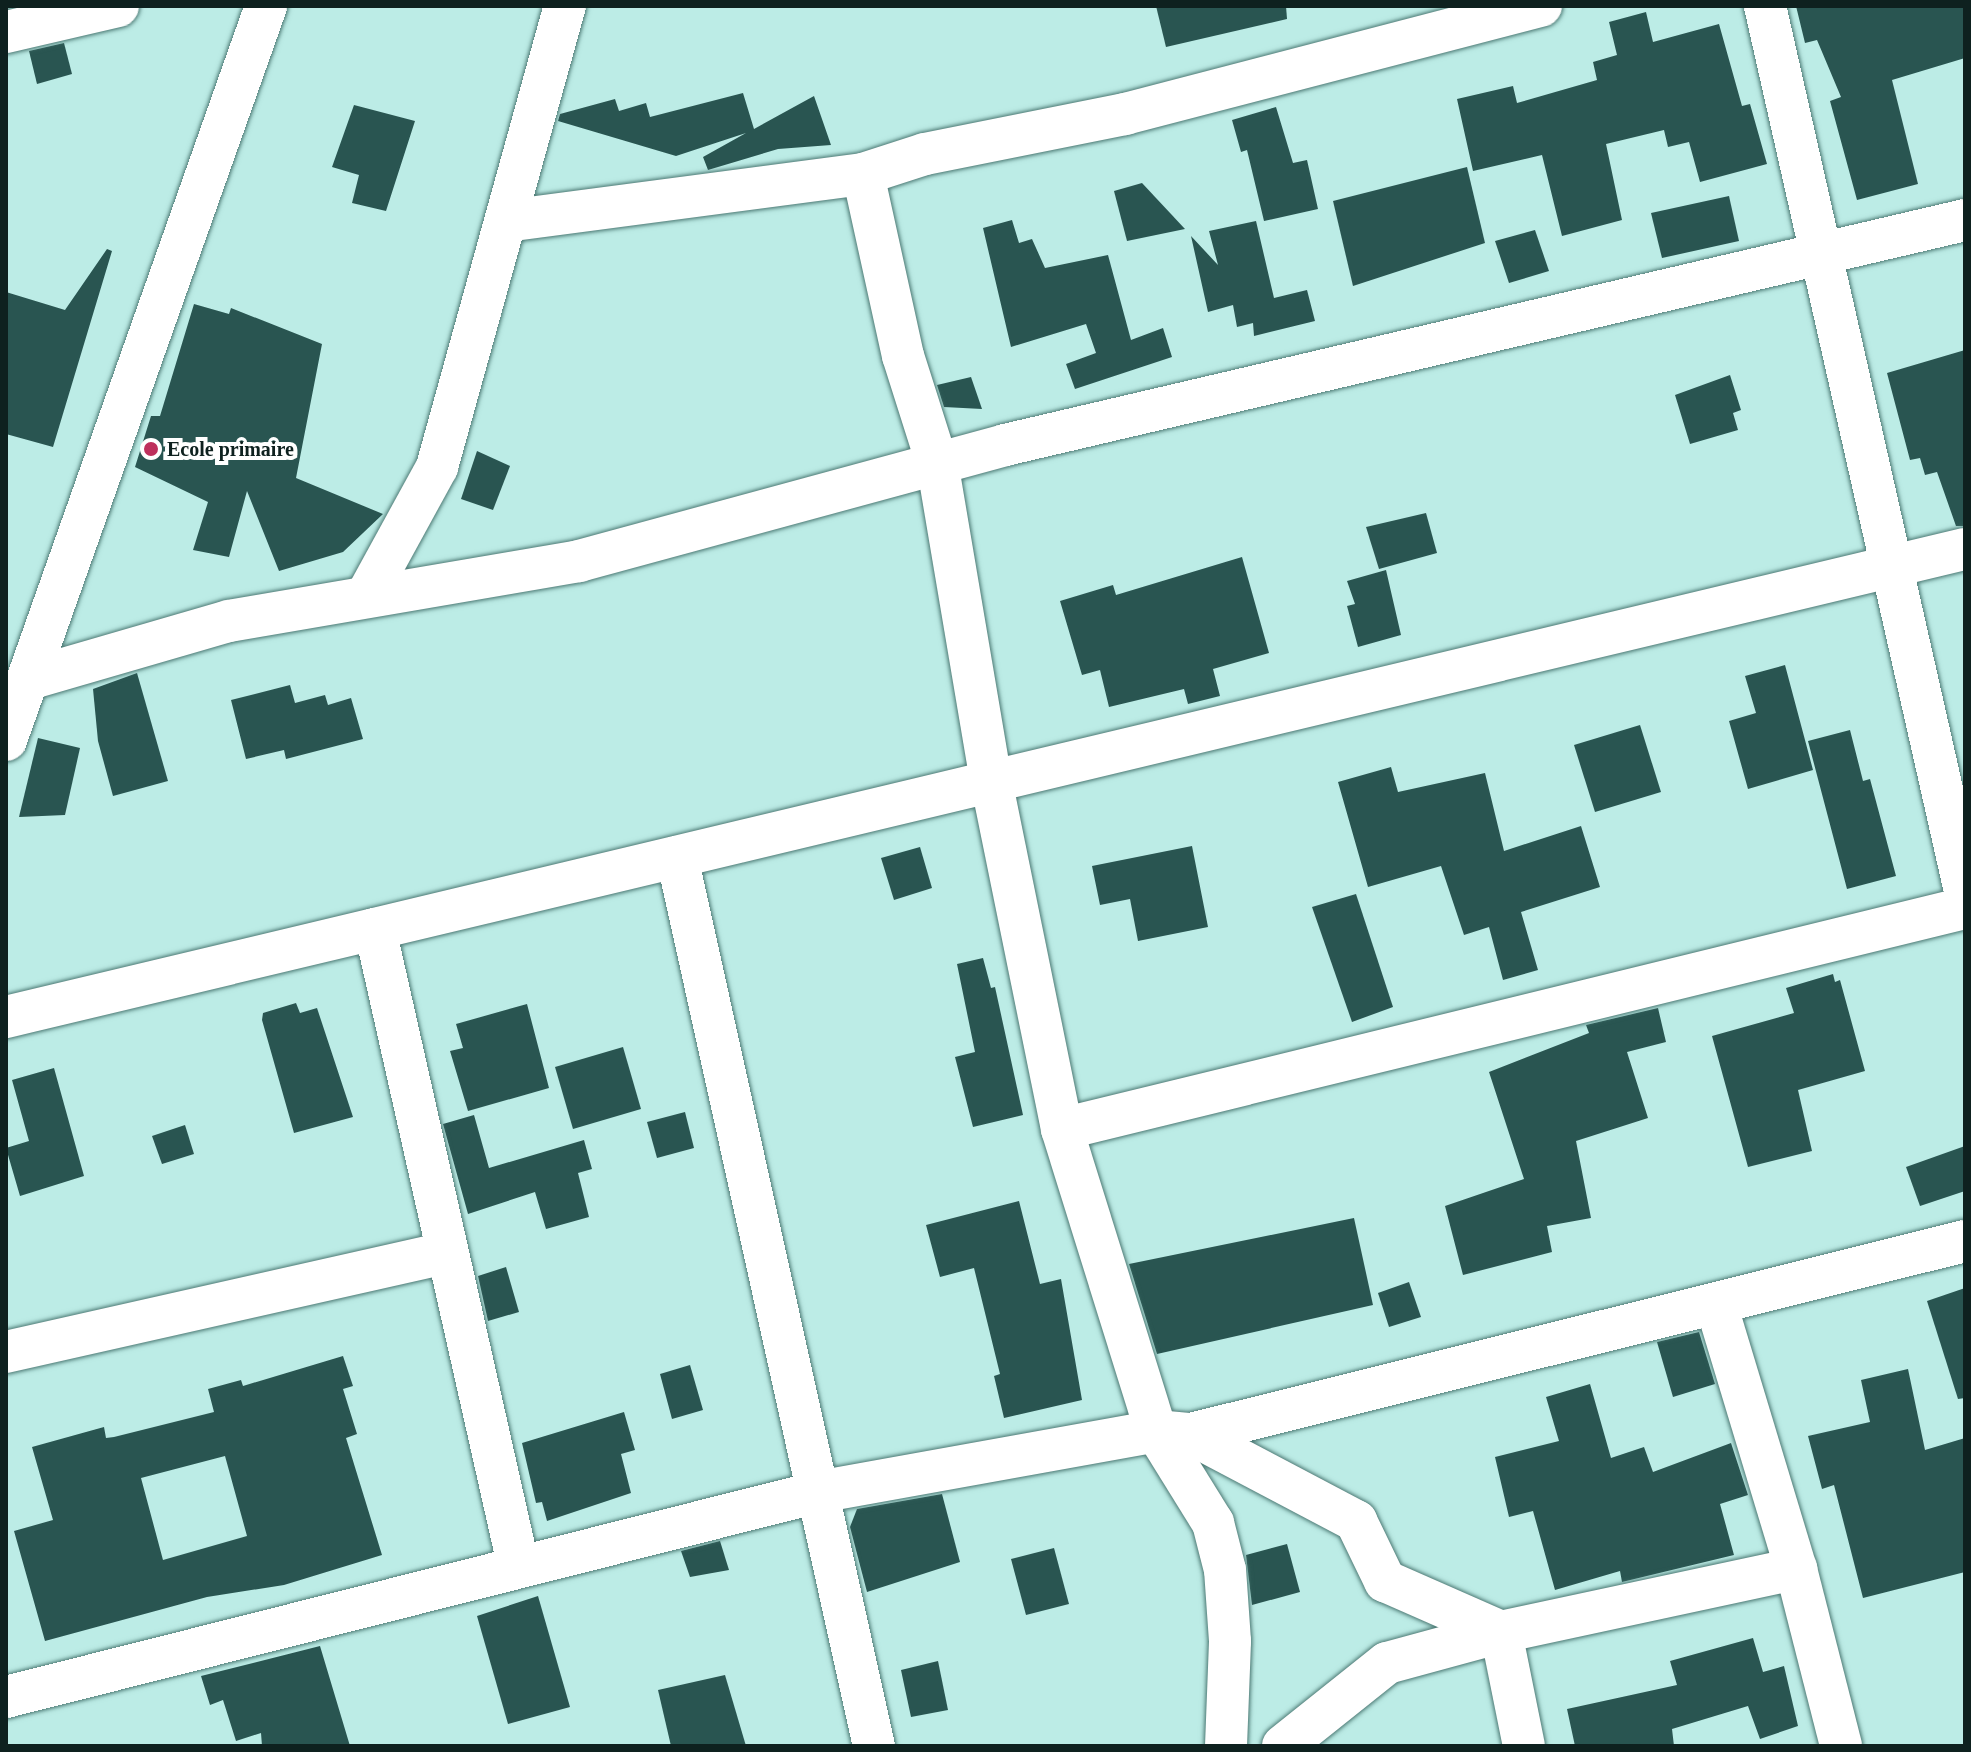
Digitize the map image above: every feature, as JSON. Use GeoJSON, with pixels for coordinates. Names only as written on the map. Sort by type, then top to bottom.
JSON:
{"type":"FeatureCollection","features":[{"type":"Feature","properties":{"kind":"street"},"geometry":{"type":"LineString","coordinates":[[6,32],[118,6]]}},
{"type":"Feature","properties":{"kind":"street"},"geometry":{"type":"LineString","coordinates":[[6,740],[266,6]]}},
{"type":"Feature","properties":{"kind":"street"},"geometry":{"type":"LineString","coordinates":[[367,595],[437,467],[565,6]]}},
{"type":"Feature","properties":{"kind":"street"},"geometry":{"type":"LineString","coordinates":[[506,221],[863,174],[925,154],[1125,114],[1541,6]]}},
{"type":"Feature","properties":{"kind":"street"},"geometry":{"type":"LineString","coordinates":[[1765,6],[1965,891]]}},
{"type":"Feature","properties":{"kind":"street"},"geometry":{"type":"LineString","coordinates":[[863,174],[903,356],[937,463],[991,781],[1062,1129],[1173,1433],[1213,1523],[1225,1570],[1230,1641],[1226,1746]]}},
{"type":"Feature","properties":{"kind":"street"},"geometry":{"type":"LineString","coordinates":[[29,679],[229,621],[579,561],[937,463],[1965,220]]}},
{"type":"Feature","properties":{"kind":"street"},"geometry":{"type":"LineString","coordinates":[[6,1017],[1891,564],[1965,549]]}},
{"type":"Feature","properties":{"kind":"street"},"geometry":{"type":"LineString","coordinates":[[677,857],[874,1746]]}},
{"type":"Feature","properties":{"kind":"street"},"geometry":{"type":"LineString","coordinates":[[1062,1129],[1965,908]]}},
{"type":"Feature","properties":{"kind":"street"},"geometry":{"type":"LineString","coordinates":[[375,929],[518,1564]]}},
{"type":"Feature","properties":{"kind":"street"},"geometry":{"type":"LineString","coordinates":[[6,1697],[518,1564],[818,1492],[1173,1433],[1716,1304],[1965,1241]]}},
{"type":"Feature","properties":{"kind":"street"},"geometry":{"type":"LineString","coordinates":[[6,1352],[447,1253]]}},
{"type":"Feature","properties":{"kind":"street"},"geometry":{"type":"LineString","coordinates":[[1716,1304],[1796,1569],[1841,1746]]}},
{"type":"Feature","properties":{"kind":"street"},"geometry":{"type":"LineString","coordinates":[[1173,1433],[1356,1521],[1385,1581],[1501,1632]]}},
{"type":"Feature","properties":{"kind":"street"},"geometry":{"type":"LineString","coordinates":[[1283,1746],[1387,1663],[1501,1632],[1796,1569]]}},
{"type":"Feature","properties":{"kind":"street"},"geometry":{"type":"LineString","coordinates":[[1501,1632],[1524,1746]]}},
{"type":"Feature","properties":{"kind":"building"},"geometry":{"type":"Polygon","coordinates":[[[1156,6],[1286,6],[1287,19],[1166,47],[1156,6]]]}},
{"type":"Feature","properties":{"kind":"building"},"geometry":{"type":"Polygon","coordinates":[[[1796,6],[1965,6],[1965,58],[1892,80],[1918,184],[1857,200],[1830,101],[1841,97],[1817,40],[1805,43],[1796,6]]]}},
{"type":"Feature","properties":{"kind":"building"},"geometry":{"type":"Polygon","coordinates":[[[1646,12],[1653,42],[1719,24],[1742,106],[1750,104],[1767,164],[1700,182],[1689,142],[1668,147],[1664,130],[1606,144],[1622,220],[1562,236],[1542,155],[1473,171],[1457,99],[1513,86],[1517,103],[1597,80],[1593,62],[1617,55],[1609,22],[1646,12]]]}},
{"type":"Feature","properties":{"kind":"building"},"geometry":{"type":"Polygon","coordinates":[[[64,43],[72,74],[37,84],[29,51],[64,43]]]}},
{"type":"Feature","properties":{"kind":"building"},"geometry":{"type":"Polygon","coordinates":[[[743,93],[754,129],[814,96],[831,145],[778,149],[708,170],[703,157],[746,133],[676,156],[558,121],[560,114],[615,99],[619,111],[646,103],[650,117],[743,93]]]}},
{"type":"Feature","properties":{"kind":"building"},"geometry":{"type":"Polygon","coordinates":[[[354,105],[415,121],[386,211],[352,203],[359,175],[332,167],[354,105]]]}},
{"type":"Feature","properties":{"kind":"building"},"geometry":{"type":"Polygon","coordinates":[[[1276,107],[1293,163],[1307,160],[1318,209],[1264,221],[1247,150],[1241,152],[1232,120],[1276,107]]]}},
{"type":"Feature","properties":{"kind":"building"},"geometry":{"type":"Polygon","coordinates":[[[1467,167],[1485,243],[1353,286],[1333,201],[1467,167]]]}},
{"type":"Feature","properties":{"kind":"building"},"geometry":{"type":"Polygon","coordinates":[[[1142,183],[1185,229],[1127,241],[1114,191],[1142,183]]]}},
{"type":"Feature","properties":{"kind":"building"},"geometry":{"type":"Polygon","coordinates":[[[1729,196],[1739,241],[1662,258],[1651,213],[1729,196]]]}},
{"type":"Feature","properties":{"kind":"building"},"geometry":{"type":"Polygon","coordinates":[[[1012,220],[1019,243],[1032,239],[1045,268],[1108,255],[1131,340],[1163,328],[1172,357],[1075,389],[1066,364],[1096,353],[1086,324],[1011,347],[983,228],[1012,220]]]}},
{"type":"Feature","properties":{"kind":"building"},"geometry":{"type":"Polygon","coordinates":[[[1256,221],[1274,298],[1307,290],[1315,321],[1254,336],[1253,323],[1237,327],[1233,305],[1208,312],[1191,236],[1218,265],[1209,231],[1256,221]]]}},
{"type":"Feature","properties":{"kind":"building"},"geometry":{"type":"Polygon","coordinates":[[[1535,230],[1549,271],[1509,283],[1495,241],[1535,230]]]}},
{"type":"Feature","properties":{"kind":"building"},"geometry":{"type":"Polygon","coordinates":[[[107,249],[112,251],[53,447],[6,434],[6,292],[65,310],[107,249]]]}},
{"type":"Feature","properties":{"kind":"building"},"geometry":{"type":"Polygon","coordinates":[[[194,304],[229,314],[231,308],[322,344],[296,478],[383,514],[343,552],[279,571],[247,491],[229,557],[193,550],[208,502],[135,467],[151,416],[160,416],[194,304]]]}},
{"type":"Feature","properties":{"kind":"building"},"geometry":{"type":"Polygon","coordinates":[[[1965,350],[1965,526],[1956,526],[1937,472],[1925,475],[1920,458],[1910,460],[1887,373],[1965,350]]]}},
{"type":"Feature","properties":{"kind":"building"},"geometry":{"type":"Polygon","coordinates":[[[1730,375],[1741,410],[1733,413],[1738,430],[1690,444],[1675,395],[1730,375]]]}},
{"type":"Feature","properties":{"kind":"building"},"geometry":{"type":"Polygon","coordinates":[[[971,377],[982,409],[944,407],[937,385],[971,377]]]}},
{"type":"Feature","properties":{"kind":"building"},"geometry":{"type":"Polygon","coordinates":[[[477,451],[510,466],[493,510],[461,499],[477,451]]]}},
{"type":"Feature","properties":{"kind":"building"},"geometry":{"type":"Polygon","coordinates":[[[1426,513],[1437,553],[1379,569],[1366,527],[1426,513]]]}},
{"type":"Feature","properties":{"kind":"building"},"geometry":{"type":"Polygon","coordinates":[[[1242,557],[1269,653],[1213,669],[1220,696],[1188,704],[1184,689],[1109,707],[1100,670],[1082,675],[1060,601],[1113,585],[1116,595],[1242,557]]]}},
{"type":"Feature","properties":{"kind":"building"},"geometry":{"type":"Polygon","coordinates":[[[1386,570],[1401,635],[1358,647],[1347,606],[1355,604],[1347,581],[1386,570]]]}},
{"type":"Feature","properties":{"kind":"building"},"geometry":{"type":"Polygon","coordinates":[[[1785,665],[1813,770],[1748,789],[1729,721],[1756,713],[1745,676],[1785,665]]]}},
{"type":"Feature","properties":{"kind":"building"},"geometry":{"type":"Polygon","coordinates":[[[137,673],[168,781],[113,796],[98,741],[93,689],[137,673]]]}},
{"type":"Feature","properties":{"kind":"building"},"geometry":{"type":"Polygon","coordinates":[[[290,685],[295,703],[325,695],[328,705],[351,698],[363,739],[286,759],[284,750],[246,759],[231,700],[290,685]]]}},
{"type":"Feature","properties":{"kind":"building"},"geometry":{"type":"Polygon","coordinates":[[[1640,725],[1661,792],[1595,812],[1574,745],[1640,725]]]}},
{"type":"Feature","properties":{"kind":"building"},"geometry":{"type":"Polygon","coordinates":[[[1850,730],[1863,781],[1870,779],[1896,876],[1847,889],[1808,741],[1850,730]]]}},
{"type":"Feature","properties":{"kind":"building"},"geometry":{"type":"Polygon","coordinates":[[[38,738],[80,748],[65,815],[19,817],[38,738]]]}},
{"type":"Feature","properties":{"kind":"building"},"geometry":{"type":"Polygon","coordinates":[[[1391,767],[1398,792],[1485,773],[1504,851],[1581,826],[1600,887],[1521,912],[1538,970],[1503,980],[1489,927],[1464,935],[1441,866],[1368,887],[1338,782],[1391,767]]]}},
{"type":"Feature","properties":{"kind":"building"},"geometry":{"type":"Polygon","coordinates":[[[1192,846],[1208,927],[1138,941],[1130,899],[1100,905],[1092,866],[1192,846]]]}},
{"type":"Feature","properties":{"kind":"building"},"geometry":{"type":"Polygon","coordinates":[[[920,847],[932,888],[894,900],[881,858],[920,847]]]}},
{"type":"Feature","properties":{"kind":"building"},"geometry":{"type":"Polygon","coordinates":[[[1356,894],[1393,1007],[1352,1022],[1312,907],[1356,894]]]}},
{"type":"Feature","properties":{"kind":"building"},"geometry":{"type":"Polygon","coordinates":[[[983,958],[991,988],[995,987],[1023,1115],[973,1127],[955,1057],[975,1052],[957,964],[983,958]]]}},
{"type":"Feature","properties":{"kind":"building"},"geometry":{"type":"Polygon","coordinates":[[[1833,974],[1835,982],[1840,980],[1865,1071],[1798,1090],[1812,1151],[1748,1167],[1712,1036],[1794,1013],[1786,988],[1833,974]]]}},
{"type":"Feature","properties":{"kind":"building"},"geometry":{"type":"Polygon","coordinates":[[[296,1003],[300,1013],[317,1008],[353,1117],[294,1133],[262,1020],[263,1013],[296,1003]]]}},
{"type":"Feature","properties":{"kind":"building"},"geometry":{"type":"Polygon","coordinates":[[[527,1004],[549,1088],[468,1111],[450,1051],[463,1048],[456,1024],[527,1004]]]}},
{"type":"Feature","properties":{"kind":"building"},"geometry":{"type":"Polygon","coordinates":[[[1658,1008],[1666,1042],[1627,1052],[1648,1118],[1576,1141],[1591,1218],[1547,1226],[1552,1252],[1463,1275],[1445,1206],[1524,1179],[1489,1072],[1589,1033],[1586,1025],[1658,1008]]]}},
{"type":"Feature","properties":{"kind":"building"},"geometry":{"type":"Polygon","coordinates":[[[623,1047],[641,1109],[573,1129],[555,1067],[623,1047]]]}},
{"type":"Feature","properties":{"kind":"building"},"geometry":{"type":"Polygon","coordinates":[[[54,1068],[84,1176],[20,1196],[6,1148],[29,1141],[12,1080],[54,1068]]]}},
{"type":"Feature","properties":{"kind":"building"},"geometry":{"type":"Polygon","coordinates":[[[685,1112],[694,1148],[657,1158],[647,1122],[685,1112]]]}},
{"type":"Feature","properties":{"kind":"building"},"geometry":{"type":"Polygon","coordinates":[[[474,1115],[489,1168],[584,1140],[592,1169],[578,1173],[589,1217],[546,1229],[535,1192],[468,1214],[443,1124],[474,1115]]]}},
{"type":"Feature","properties":{"kind":"building"},"geometry":{"type":"Polygon","coordinates":[[[185,1125],[194,1154],[162,1164],[152,1136],[185,1125]]]}},
{"type":"Feature","properties":{"kind":"building"},"geometry":{"type":"Polygon","coordinates":[[[1965,1146],[1965,1191],[1920,1206],[1906,1167],[1965,1146]]]}},
{"type":"Feature","properties":{"kind":"building"},"geometry":{"type":"Polygon","coordinates":[[[1019,1201],[1040,1284],[1061,1279],[1082,1400],[1004,1418],[994,1376],[1000,1374],[974,1268],[940,1277],[926,1225],[1019,1201]]]}},
{"type":"Feature","properties":{"kind":"building"},"geometry":{"type":"Polygon","coordinates":[[[1354,1218],[1373,1305],[1157,1354],[1129,1264],[1354,1218]]]}},
{"type":"Feature","properties":{"kind":"building"},"geometry":{"type":"Polygon","coordinates":[[[506,1267],[519,1312],[488,1321],[478,1276],[506,1267]]]}},
{"type":"Feature","properties":{"kind":"building"},"geometry":{"type":"Polygon","coordinates":[[[1409,1282],[1421,1317],[1389,1327],[1378,1293],[1409,1282]]]}},
{"type":"Feature","properties":{"kind":"building"},"geometry":{"type":"Polygon","coordinates":[[[1965,1288],[1965,1398],[1958,1399],[1927,1301],[1965,1288]]]}},
{"type":"Feature","properties":{"kind":"building"},"geometry":{"type":"Polygon","coordinates":[[[1699,1332],[1715,1384],[1673,1397],[1657,1342],[1699,1332]]]}},
{"type":"Feature","properties":{"kind":"building"},"geometry":{"type":"Polygon","coordinates":[[[343,1356],[353,1386],[343,1389],[357,1434],[346,1438],[382,1555],[284,1585],[207,1597],[45,1641],[14,1531],[53,1520],[32,1447],[104,1427],[106,1438],[114,1437],[214,1412],[208,1389],[241,1380],[243,1386],[343,1356]],[[225,1456],[141,1478],[163,1560],[247,1536],[225,1456]]]}},
{"type":"Feature","properties":{"kind":"building"},"geometry":{"type":"Polygon","coordinates":[[[690,1365],[703,1410],[672,1419],[660,1374],[690,1365]]]}},
{"type":"Feature","properties":{"kind":"building"},"geometry":{"type":"Polygon","coordinates":[[[1908,1369],[1925,1450],[1965,1438],[1965,1572],[1863,1598],[1834,1485],[1822,1489],[1808,1436],[1870,1422],[1861,1380],[1908,1369]]]}},
{"type":"Feature","properties":{"kind":"building"},"geometry":{"type":"Polygon","coordinates":[[[1590,1384],[1611,1458],[1644,1447],[1653,1472],[1731,1443],[1748,1495],[1720,1504],[1734,1555],[1622,1582],[1620,1571],[1555,1590],[1533,1511],[1509,1517],[1495,1457],[1559,1441],[1546,1397],[1590,1384]]]}},
{"type":"Feature","properties":{"kind":"building"},"geometry":{"type":"Polygon","coordinates":[[[624,1412],[635,1450],[621,1454],[631,1493],[547,1521],[542,1502],[536,1503],[522,1443],[624,1412]]]}},
{"type":"Feature","properties":{"kind":"building"},"geometry":{"type":"Polygon","coordinates":[[[942,1494],[960,1562],[867,1592],[850,1527],[857,1509],[942,1494]]]}},
{"type":"Feature","properties":{"kind":"building"},"geometry":{"type":"Polygon","coordinates":[[[720,1541],[729,1570],[690,1577],[681,1551],[720,1541]]]}},
{"type":"Feature","properties":{"kind":"building"},"geometry":{"type":"Polygon","coordinates":[[[1287,1544],[1300,1592],[1252,1605],[1246,1555],[1287,1544]]]}},
{"type":"Feature","properties":{"kind":"building"},"geometry":{"type":"Polygon","coordinates":[[[1054,1548],[1069,1604],[1026,1615],[1011,1559],[1054,1548]]]}},
{"type":"Feature","properties":{"kind":"building"},"geometry":{"type":"Polygon","coordinates":[[[538,1596],[570,1707],[508,1724],[477,1616],[538,1596]]]}},
{"type":"Feature","properties":{"kind":"building"},"geometry":{"type":"Polygon","coordinates":[[[1753,1638],[1763,1672],[1784,1666],[1798,1726],[1760,1739],[1748,1706],[1672,1729],[1674,1746],[1575,1746],[1567,1709],[1677,1685],[1670,1661],[1753,1638]]]}},
{"type":"Feature","properties":{"kind":"building"},"geometry":{"type":"Polygon","coordinates":[[[320,1646],[350,1746],[262,1746],[261,1733],[236,1741],[223,1700],[210,1705],[201,1676],[320,1646]]]}},
{"type":"Feature","properties":{"kind":"building"},"geometry":{"type":"Polygon","coordinates":[[[938,1661],[948,1710],[911,1717],[901,1670],[938,1661]]]}},
{"type":"Feature","properties":{"kind":"building"},"geometry":{"type":"Polygon","coordinates":[[[725,1675],[746,1746],[671,1746],[658,1690],[725,1675]]]}},
{"type":"Feature","properties":{"kind":"place","name":"Ecole primaire"},"geometry":{"type":"Point","coordinates":[151,449]}}]}
